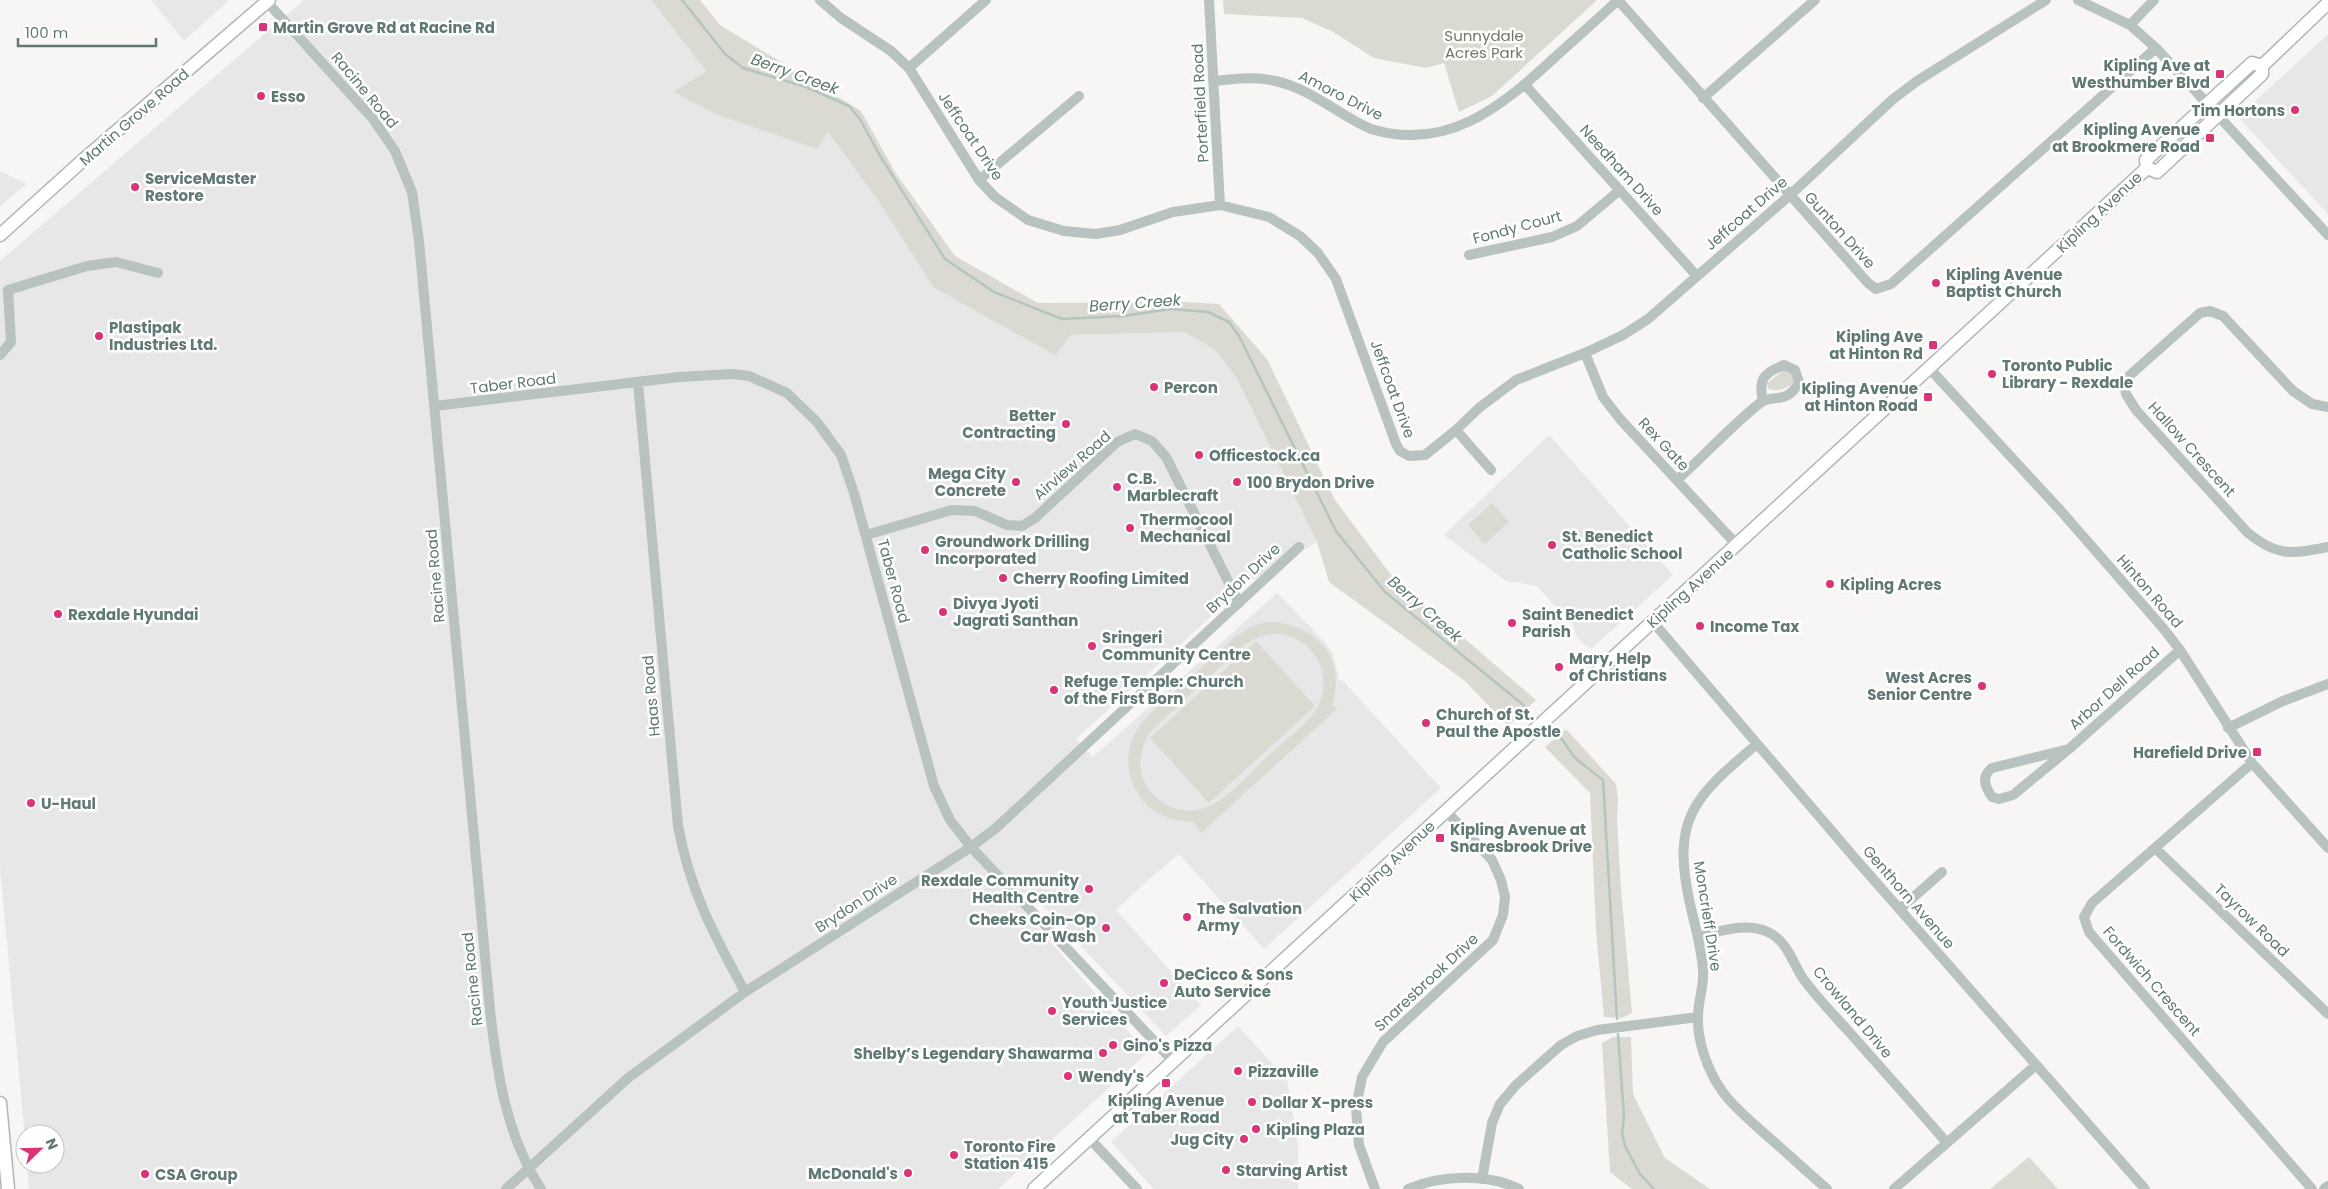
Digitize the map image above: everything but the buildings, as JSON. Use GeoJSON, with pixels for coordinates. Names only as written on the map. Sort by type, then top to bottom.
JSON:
{"type":"FeatureCollection","features":[{"type":"Feature","properties":{"kind":"main road","name":"Martin Grove Road"},"geometry":{"type":"LineString","coordinates":[[0,235],[82,161],[268,1]]}},
{"type":"Feature","properties":{"kind":"main road","name":"Kipling Avenue"},"geometry":{"type":"LineString","coordinates":[[2147,168],[2157,172],[2262,74],[2262,66],[2328,3]]}},
{"type":"Feature","properties":{"kind":"main road","name":"Kipling Avenue"},"geometry":{"type":"LineString","coordinates":[[2147,168],[2146,160],[2207,102],[2252,63],[2262,66]]}},
{"type":"Feature","properties":{"kind":"main road","name":"Kipling Avenue"},"geometry":{"type":"LineString","coordinates":[[1034,1189],[2147,168]]}},
{"type":"Feature","properties":{"kind":"main road"},"geometry":{"type":"LineString","coordinates":[[0,1103],[8,1189]]}},
{"type":"Feature","properties":{"kind":"street","name":"Jeffcoat Drive"},"geometry":{"type":"LineString","coordinates":[[820,0],[840,18],[891,51],[910,68],[979,180],[994,197],[1028,220],[1047,227],[1077,233],[1096,234],[1120,230],[1173,212],[1220,204],[1258,213],[1280,223],[1309,244],[1326,264],[1344,297],[1396,444],[1400,451],[1412,457],[1425,456],[1456,430],[1478,408],[1516,380],[1585,353],[1622,336],[1648,319],[1696,275],[1789,196],[1892,100],[1917,81],[2046,0]]}},
{"type":"Feature","properties":{"kind":"street"},"geometry":{"type":"LineString","coordinates":[[910,68],[986,0]]}},
{"type":"Feature","properties":{"kind":"street","name":"Porterfield Road"},"geometry":{"type":"LineString","coordinates":[[1209,0],[1220,204]]}},
{"type":"Feature","properties":{"kind":"street","name":"Amoro Drive"},"geometry":{"type":"LineString","coordinates":[[1214,80],[1256,78],[1274,80],[1292,85],[1371,129],[1404,136],[1418,136],[1470,122],[1486,114],[1525,85],[1618,0]]}},
{"type":"Feature","properties":{"kind":"street","name":"Gunton Drive"},"geometry":{"type":"LineString","coordinates":[[1618,0],[1789,196],[1868,283],[1876,289],[1891,284],[2156,48]]}},
{"type":"Feature","properties":{"kind":"street"},"geometry":{"type":"LineString","coordinates":[[1703,98],[1815,0]]}},
{"type":"Feature","properties":{"kind":"street"},"geometry":{"type":"LineString","coordinates":[[2078,0],[2130,25],[2156,48],[2328,234]]}},
{"type":"Feature","properties":{"kind":"street"},"geometry":{"type":"LineString","coordinates":[[2130,25],[2154,0]]}},
{"type":"Feature","properties":{"kind":"street","name":"Racine Road"},"geometry":{"type":"LineString","coordinates":[[268,1],[373,119],[395,151],[412,192],[419,241],[435,406],[497,1072],[511,1129],[528,1168],[541,1189]]}},
{"type":"Feature","properties":{"kind":"street","name":"Needham Drive"},"geometry":{"type":"LineString","coordinates":[[1525,85],[1696,275]]}},
{"type":"Feature","properties":{"kind":"street"},"geometry":{"type":"LineString","coordinates":[[979,180],[1079,96]]}},
{"type":"Feature","properties":{"kind":"street","name":"Fondy Court"},"geometry":{"type":"LineString","coordinates":[[1469,256],[1552,237],[1577,226],[1620,190]]}},
{"type":"Feature","properties":{"kind":"street"},"geometry":{"type":"LineString","coordinates":[[0,355],[11,342],[8,290],[87,266],[116,262],[158,272]]}},
{"type":"Feature","properties":{"kind":"street","name":"Hallow Crescent"},"geometry":{"type":"LineString","coordinates":[[2328,407],[2312,404],[2293,391],[2223,316],[2210,311],[2200,313],[2130,375],[2124,383],[2126,394],[2136,410],[2247,532],[2262,544],[2279,552],[2306,551],[2328,546]]}},
{"type":"Feature","properties":{"kind":"street","name":"Rex Gate"},"geometry":{"type":"LineString","coordinates":[[1585,353],[1603,397],[1620,420],[1737,545]]}},
{"type":"Feature","properties":{"kind":"street","name":"Hinton Road"},"geometry":{"type":"LineString","coordinates":[[1930,369],[2060,510],[2180,650],[2228,728],[2252,762],[2328,848]]}},
{"type":"Feature","properties":{"kind":"street","name":"Taber Road"},"geometry":{"type":"LineString","coordinates":[[435,406],[679,377],[732,374],[748,376],[787,393],[817,422],[841,455],[866,535],[934,786],[950,820],[971,847],[1173,1062]]}},
{"type":"Feature","properties":{"kind":"street","name":"Haas Road"},"geometry":{"type":"LineString","coordinates":[[638,383],[678,826],[694,891],[712,930],[745,992]]}},
{"type":"Feature","properties":{"kind":"street"},"geometry":{"type":"LineString","coordinates":[[1678,480],[1763,401]]}},
{"type":"Feature","properties":{"kind":"street"},"geometry":{"type":"LineString","coordinates":[[1456,430],[1492,470]]}},
{"type":"Feature","properties":{"kind":"street","name":"Airview Road"},"geometry":{"type":"LineString","coordinates":[[866,535],[952,510],[975,512],[1007,525],[1022,526],[1035,518],[1117,442],[1135,434],[1152,440],[1166,457],[1239,603]]}},
{"type":"Feature","properties":{"kind":"street","name":"Brydon Drive"},"geometry":{"type":"LineString","coordinates":[[506,1189],[628,1078],[745,992],[971,847],[996,828],[1298,548]]}},
{"type":"Feature","properties":{"kind":"street","name":"Genthorn Avenue"},"geometry":{"type":"LineString","coordinates":[[1653,622],[2144,1189]]}},
{"type":"Feature","properties":{"kind":"street","name":"Arbor Dell Road"},"geometry":{"type":"LineString","coordinates":[[2069,749],[1992,768],[1986,772],[1984,778],[1986,786],[1992,797],[1999,799],[2013,795],[2069,749],[2180,650]]}},
{"type":"Feature","properties":{"kind":"street"},"geometry":{"type":"LineString","coordinates":[[2228,728],[2283,701],[2328,684]]}},
{"type":"Feature","properties":{"kind":"street","name":"Moncrieff Drive"},"geometry":{"type":"LineString","coordinates":[[1757,744],[1714,780],[1704,793],[1688,822],[1683,860],[1703,972],[1698,1017],[1705,1058],[1722,1091],[1733,1105],[1827,1189]]}},
{"type":"Feature","properties":{"kind":"street","name":"Fordwich Crescent"},"geometry":{"type":"LineString","coordinates":[[2252,762],[2092,903],[2084,917],[2089,932],[2312,1189]]}},
{"type":"Feature","properties":{"kind":"street","name":"Snaresbrook Drive"},"geometry":{"type":"LineString","coordinates":[[1375,1189],[1359,1144],[1356,1108],[1362,1077],[1383,1042],[1492,940],[1503,915],[1504,897],[1501,880],[1492,860],[1446,811]]}},
{"type":"Feature","properties":{"kind":"street","name":"Tayrow Road"},"geometry":{"type":"LineString","coordinates":[[2156,848],[2328,1014]]}},
{"type":"Feature","properties":{"kind":"street"},"geometry":{"type":"LineString","coordinates":[[1900,909],[1942,872]]}},
{"type":"Feature","properties":{"kind":"street","name":"Crowland Drive"},"geometry":{"type":"LineString","coordinates":[[1698,937],[1742,928],[1756,928],[1780,940],[1788,950],[1802,977],[1946,1143]]}},
{"type":"Feature","properties":{"kind":"street"},"geometry":{"type":"LineString","coordinates":[[1482,1178],[1492,1123],[1500,1104],[1516,1085],[1561,1044],[1577,1036],[1698,1017]]}},
{"type":"Feature","properties":{"kind":"street"},"geometry":{"type":"LineString","coordinates":[[1894,1189],[2036,1065]]}},
{"type":"Feature","properties":{"kind":"street"},"geometry":{"type":"LineString","coordinates":[[1089,1138],[1136,1189]]}},
{"type":"Feature","properties":{"kind":"street"},"geometry":{"type":"LineString","coordinates":[[1408,1189],[1450,1178],[1482,1178],[1520,1189]]}},
{"type":"Feature","properties":{"kind":"street"},"geometry":{"type":"LineString","coordinates":[[2324,1189],[2328,1186]]}},
{"type":"Feature","properties":{"kind":"shaded area"},"geometry":{"type":"Polygon","coordinates":[[[151,0],[229,0],[184,41],[151,0]]]}},
{"type":"Feature","properties":{"kind":"shaded area"},"geometry":{"type":"Polygon","coordinates":[[[304,0],[651,0],[706,71],[675,92],[817,149],[828,131],[877,199],[933,287],[1071,335],[1185,332],[1216,351],[1236,377],[1317,542],[1248,583],[1076,739],[1093,757],[1277,593],[1324,641],[1333,654],[1339,680],[1343,681],[1441,788],[1264,949],[1179,854],[1148,880],[1116,910],[1201,1005],[1166,1036],[1028,890],[1016,902],[1147,1053],[998,1189],[29,1189],[28,1174],[65,1174],[65,1124],[24,1124],[0,867],[0,261],[304,0]]]}},
{"type":"Feature","properties":{"kind":"shaded area"},"geometry":{"type":"Polygon","coordinates":[[[2328,34],[2328,214],[2238,117],[2328,34]]]}},
{"type":"Feature","properties":{"kind":"shaded area"},"geometry":{"type":"Polygon","coordinates":[[[0,171],[27,184],[0,206],[0,171]]]}},
{"type":"Feature","properties":{"kind":"shaded area","name":"St. Benedict Catholic School"},"geometry":{"type":"Polygon","coordinates":[[[1549,435],[1673,575],[1592,648],[1585,645],[1576,636],[1574,626],[1537,586],[1506,581],[1444,535],[1549,435]]]}},
{"type":"Feature","properties":{"kind":"shaded area","name":"Kipling Plaza"},"geometry":{"type":"Polygon","coordinates":[[[1238,1026],[1287,1080],[1298,1146],[1298,1189],[1154,1189],[1111,1142],[1238,1026]]]}},
{"type":"Feature","properties":{"kind":"green space"},"geometry":{"type":"Polygon","coordinates":[[[651,0],[700,0],[720,25],[861,111],[895,172],[955,256],[1038,303],[1184,302],[1219,304],[1267,359],[1335,500],[1391,575],[1536,700],[1508,726],[1465,681],[1329,582],[1317,542],[1236,377],[1216,351],[1185,332],[1071,335],[1055,355],[933,287],[877,199],[828,132],[817,149],[713,113],[674,92],[706,71],[651,0]]]}},
{"type":"Feature","properties":{"kind":"green space","name":"Sunnydale Acres Park"},"geometry":{"type":"Polygon","coordinates":[[[1223,0],[1597,0],[1492,96],[1459,112],[1444,63],[1426,68],[1374,58],[1333,32],[1302,18],[1224,14],[1223,0]]]}},
{"type":"Feature","properties":{"kind":"green space"},"geometry":{"type":"Polygon","coordinates":[[[1785,369],[1790,370],[1794,382],[1782,389],[1768,389],[1767,383],[1785,369]]]}},
{"type":"Feature","properties":{"kind":"green space"},"geometry":{"type":"Polygon","coordinates":[[[1492,503],[1509,522],[1485,544],[1468,525],[1492,503]]]}},
{"type":"Feature","properties":{"kind":"green space"},"geometry":{"type":"Polygon","coordinates":[[[1265,622],[1278,623],[1291,625],[1313,636],[1329,655],[1334,667],[1336,683],[1333,704],[1337,709],[1201,833],[1194,822],[1168,818],[1147,805],[1132,783],[1128,759],[1129,751],[1134,735],[1148,716],[1236,636],[1250,627],[1265,622]],[[1278,633],[1261,636],[1244,645],[1149,733],[1143,746],[1140,760],[1141,774],[1147,787],[1159,800],[1174,808],[1188,811],[1214,804],[1226,796],[1312,716],[1322,696],[1322,671],[1312,651],[1303,643],[1278,633]]]}},
{"type":"Feature","properties":{"kind":"green space"},"geometry":{"type":"Polygon","coordinates":[[[1256,641],[1315,706],[1209,803],[1150,738],[1256,641]]]}},
{"type":"Feature","properties":{"kind":"green space"},"geometry":{"type":"Polygon","coordinates":[[[1566,729],[1616,784],[1621,889],[1632,1013],[1622,1018],[1604,1017],[1596,931],[1590,793],[1545,747],[1566,729]]]}},
{"type":"Feature","properties":{"kind":"green space"},"geometry":{"type":"Polygon","coordinates":[[[1613,1037],[1631,1037],[1633,1094],[1665,1158],[1710,1189],[1632,1189],[1610,1172],[1602,1043],[1613,1037]]]}},
{"type":"Feature","properties":{"kind":"green space"},"geometry":{"type":"Polygon","coordinates":[[[2029,1157],[2058,1189],[1990,1189],[2029,1157]]]}},
{"type":"Feature","properties":{"kind":"waterway","name":"Berry Creek"},"geometry":{"type":"LineString","coordinates":[[682,0],[725,54],[743,68],[806,87],[849,106],[860,119],[879,154],[945,259],[994,292],[1062,319],[1123,316],[1171,309],[1208,312],[1229,322],[1239,336],[1336,531],[1385,592],[1527,708]]}},
{"type":"Feature","properties":{"kind":"waterway","name":"Berry Creek"},"geometry":{"type":"LineString","coordinates":[[1559,735],[1575,758],[1603,780],[1617,1019]]}},
{"type":"Feature","properties":{"kind":"waterway","name":"Berry Creek"},"geometry":{"type":"LineString","coordinates":[[1618,1034],[1624,1116],[1622,1134],[1625,1146],[1640,1174],[1654,1189]]}},
{"type":"Feature","properties":{"kind":"place","name":"Martin Grove Rd at Racine Rd"},"geometry":{"type":"Point","coordinates":[263,27]}},
{"type":"Feature","properties":{"kind":"place","name":"Kipling Ave at Westhumber Blvd"},"geometry":{"type":"Point","coordinates":[2220,74]}},
{"type":"Feature","properties":{"kind":"place","name":"Esso"},"geometry":{"type":"Point","coordinates":[261,96]}},
{"type":"Feature","properties":{"kind":"place","name":"Tim Hortons"},"geometry":{"type":"Point","coordinates":[2295,110]}},
{"type":"Feature","properties":{"kind":"place","name":"Kipling Avenue at Brookmere Road"},"geometry":{"type":"Point","coordinates":[2210,138]}},
{"type":"Feature","properties":{"kind":"place","name":"ServiceMaster Restore"},"geometry":{"type":"Point","coordinates":[135,187]}},
{"type":"Feature","properties":{"kind":"place","name":"Kipling Avenue Baptist Church"},"geometry":{"type":"Point","coordinates":[1936,283]}},
{"type":"Feature","properties":{"kind":"place","name":"Plastipak Industries Ltd."},"geometry":{"type":"Point","coordinates":[99,336]}},
{"type":"Feature","properties":{"kind":"place","name":"Kipling Ave at Hinton Rd"},"geometry":{"type":"Point","coordinates":[1933,345]}},
{"type":"Feature","properties":{"kind":"place","name":"Toronto Public Library - Rexdale"},"geometry":{"type":"Point","coordinates":[1992,374]}},
{"type":"Feature","properties":{"kind":"place","name":"Percon"},"geometry":{"type":"Point","coordinates":[1154,387]}},
{"type":"Feature","properties":{"kind":"place","name":"Kipling Avenue at Hinton Road"},"geometry":{"type":"Point","coordinates":[1928,397]}},
{"type":"Feature","properties":{"kind":"place","name":"Better Contracting"},"geometry":{"type":"Point","coordinates":[1066,424]}},
{"type":"Feature","properties":{"kind":"place","name":"Officestock.ca"},"geometry":{"type":"Point","coordinates":[1199,455]}},
{"type":"Feature","properties":{"kind":"place","name":"Mega City Concrete"},"geometry":{"type":"Point","coordinates":[1016,482]}},
{"type":"Feature","properties":{"kind":"place","name":"100 Brydon Drive"},"geometry":{"type":"Point","coordinates":[1237,482]}},
{"type":"Feature","properties":{"kind":"place","name":"C.B. Marblecraft"},"geometry":{"type":"Point","coordinates":[1117,487]}},
{"type":"Feature","properties":{"kind":"place","name":"Thermocool Mechanical"},"geometry":{"type":"Point","coordinates":[1130,528]}},
{"type":"Feature","properties":{"kind":"place","name":"St. Benedict Catholic School"},"geometry":{"type":"Point","coordinates":[1552,545]}},
{"type":"Feature","properties":{"kind":"place","name":"Groundwork Drilling Incorporated"},"geometry":{"type":"Point","coordinates":[925,550]}},
{"type":"Feature","properties":{"kind":"place","name":"Cherry Roofing Limited"},"geometry":{"type":"Point","coordinates":[1003,578]}},
{"type":"Feature","properties":{"kind":"place","name":"Kipling Acres"},"geometry":{"type":"Point","coordinates":[1830,584]}},
{"type":"Feature","properties":{"kind":"place","name":"Divya Jyoti Jagrati Santhan"},"geometry":{"type":"Point","coordinates":[943,612]}},
{"type":"Feature","properties":{"kind":"place","name":"Rexdale Hyundai"},"geometry":{"type":"Point","coordinates":[58,614]}},
{"type":"Feature","properties":{"kind":"place","name":"Saint Benedict Parish"},"geometry":{"type":"Point","coordinates":[1512,623]}},
{"type":"Feature","properties":{"kind":"place","name":"Income Tax"},"geometry":{"type":"Point","coordinates":[1700,626]}},
{"type":"Feature","properties":{"kind":"place","name":"Sringeri Community Centre"},"geometry":{"type":"Point","coordinates":[1092,646]}},
{"type":"Feature","properties":{"kind":"place","name":"Mary, Help of Christians"},"geometry":{"type":"Point","coordinates":[1559,667]}},
{"type":"Feature","properties":{"kind":"place","name":"West Acres Senior Centre"},"geometry":{"type":"Point","coordinates":[1982,686]}},
{"type":"Feature","properties":{"kind":"place","name":"Refuge Temple: Church of the First Born"},"geometry":{"type":"Point","coordinates":[1054,690]}},
{"type":"Feature","properties":{"kind":"place","name":"Church of St. Paul the Apostle"},"geometry":{"type":"Point","coordinates":[1426,723]}},
{"type":"Feature","properties":{"kind":"place","name":"Harefield Drive"},"geometry":{"type":"Point","coordinates":[2257,752]}},
{"type":"Feature","properties":{"kind":"place","name":"U-Haul"},"geometry":{"type":"Point","coordinates":[31,803]}},
{"type":"Feature","properties":{"kind":"place","name":"Kipling Avenue at Snaresbrook Drive"},"geometry":{"type":"Point","coordinates":[1440,838]}},
{"type":"Feature","properties":{"kind":"place","name":"Rexdale Community Health Centre"},"geometry":{"type":"Point","coordinates":[1089,889]}},
{"type":"Feature","properties":{"kind":"place","name":"The Salvation Army"},"geometry":{"type":"Point","coordinates":[1187,917]}},
{"type":"Feature","properties":{"kind":"place","name":"Cheeks Coin-Op Car Wash"},"geometry":{"type":"Point","coordinates":[1106,928]}},
{"type":"Feature","properties":{"kind":"place","name":"DeCicco & Sons Auto Service"},"geometry":{"type":"Point","coordinates":[1164,983]}},
{"type":"Feature","properties":{"kind":"place","name":"Youth Justice Services"},"geometry":{"type":"Point","coordinates":[1052,1011]}},
{"type":"Feature","properties":{"kind":"place","name":"Gino's Pizza"},"geometry":{"type":"Point","coordinates":[1113,1045]}},
{"type":"Feature","properties":{"kind":"place","name":"Shelby’s Legendary Shawarma"},"geometry":{"type":"Point","coordinates":[1103,1053]}},
{"type":"Feature","properties":{"kind":"place","name":"Pizzaville"},"geometry":{"type":"Point","coordinates":[1238,1071]}},
{"type":"Feature","properties":{"kind":"place","name":"Wendy's"},"geometry":{"type":"Point","coordinates":[1068,1076]}},
{"type":"Feature","properties":{"kind":"place","name":"Kipling Avenue at Taber Road"},"geometry":{"type":"Point","coordinates":[1166,1083]}},
{"type":"Feature","properties":{"kind":"place","name":"Dollar X-press"},"geometry":{"type":"Point","coordinates":[1252,1102]}},
{"type":"Feature","properties":{"kind":"place","name":"Kipling Plaza"},"geometry":{"type":"Point","coordinates":[1256,1129]}},
{"type":"Feature","properties":{"kind":"place","name":"Jug City"},"geometry":{"type":"Point","coordinates":[1244,1139]}},
{"type":"Feature","properties":{"kind":"place","name":"Toronto Fire Station 415"},"geometry":{"type":"Point","coordinates":[954,1155]}},
{"type":"Feature","properties":{"kind":"place","name":"Starving Artist"},"geometry":{"type":"Point","coordinates":[1226,1170]}},
{"type":"Feature","properties":{"kind":"place","name":"McDonald's"},"geometry":{"type":"Point","coordinates":[908,1173]}},
{"type":"Feature","properties":{"kind":"place","name":"CSA Group"},"geometry":{"type":"Point","coordinates":[145,1174]}}]}
